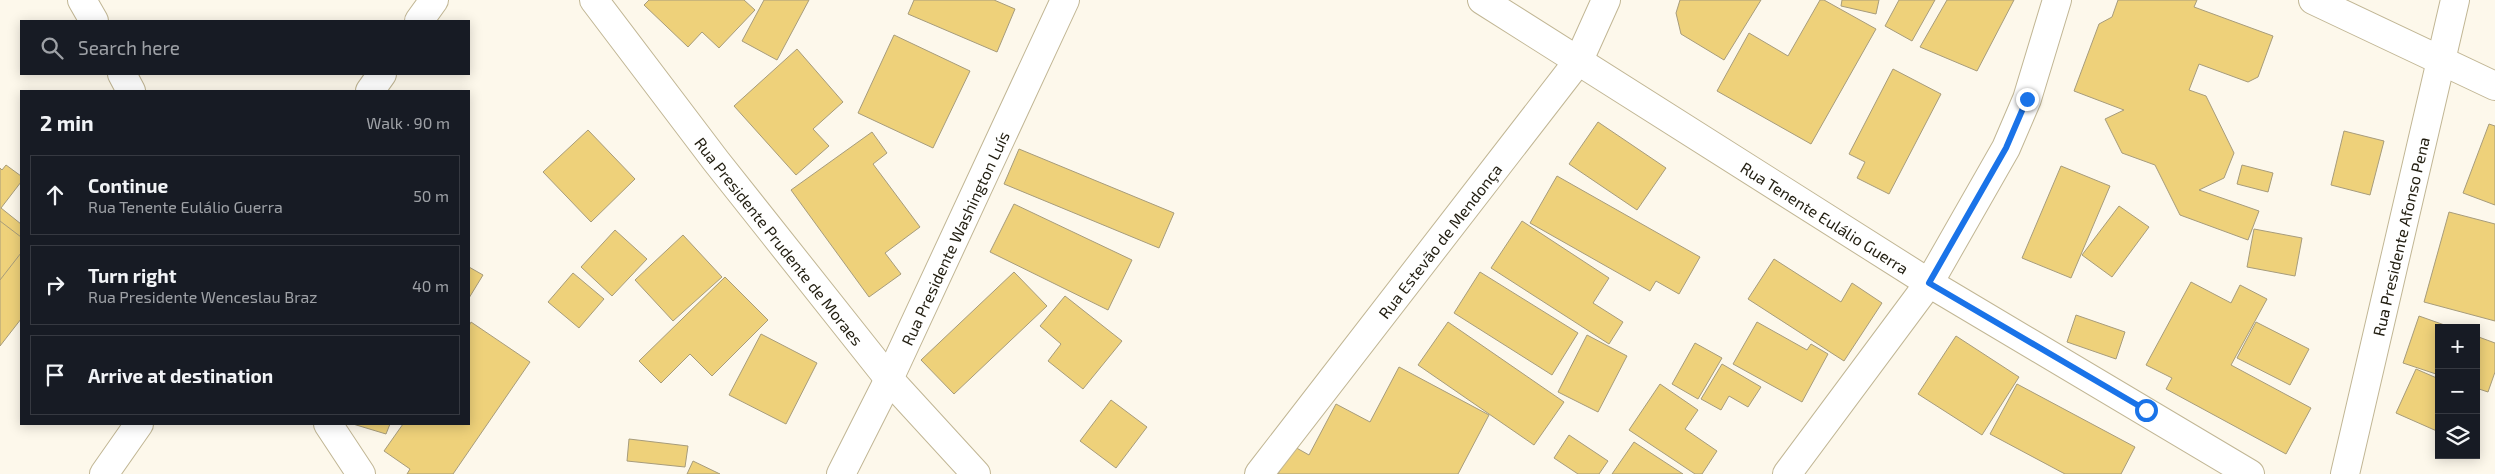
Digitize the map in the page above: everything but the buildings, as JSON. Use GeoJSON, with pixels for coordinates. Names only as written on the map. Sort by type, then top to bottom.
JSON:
{"type":"FeatureCollection","features":[{"type":"Feature","properties":{"kind":"street"},"geometry":{"type":"LineString","coordinates":[[82,0],[93,20]]}},
{"type":"Feature","properties":{"kind":"street"},"geometry":{"type":"LineString","coordinates":[[420,20],[434,0]]}},
{"type":"Feature","properties":{"kind":"street","name":"Rua Presidente Prudente de Moraes"},"geometry":{"type":"LineString","coordinates":[[594,0],[716,161],[890,379],[976,474]]}},
{"type":"Feature","properties":{"kind":"street","name":"Rua Presidente Washington Luís"},"geometry":{"type":"LineString","coordinates":[[841,474],[890,379],[1065,0]]}},
{"type":"Feature","properties":{"kind":"street","name":"Rua Tenente Eulálio Guerra"},"geometry":{"type":"LineString","coordinates":[[1482,0],[1929,283],[2250,474]]}},
{"type":"Feature","properties":{"kind":"street","name":"Rua Estevão de Mendonça"},"geometry":{"type":"LineString","coordinates":[[1259,474],[1579,60],[1606,0]]}},
{"type":"Feature","properties":{"kind":"street"},"geometry":{"type":"LineString","coordinates":[[1787,474],[1929,283],[2006,148],[2027,99],[2057,0]]}},
{"type":"Feature","properties":{"kind":"street"},"geometry":{"type":"LineString","coordinates":[[2313,0],[2495,86]]}},
{"type":"Feature","properties":{"kind":"street","name":"Rua Presidente Afonso Pena"},"geometry":{"type":"LineString","coordinates":[[2344,474],[2455,0]]}},
{"type":"Feature","properties":{"kind":"street"},"geometry":{"type":"LineString","coordinates":[[123,75],[130,90]]}},
{"type":"Feature","properties":{"kind":"street"},"geometry":{"type":"LineString","coordinates":[[371,90],[381,75]]}},
{"type":"Feature","properties":{"kind":"street"},"geometry":{"type":"LineString","coordinates":[[104,474],[138,425]]}},
{"type":"Feature","properties":{"kind":"street"},"geometry":{"type":"LineString","coordinates":[[329,425],[361,474]]}},
{"type":"Feature","properties":{"kind":"route"},"geometry":{"type":"LineString","coordinates":[[2027,99],[2006,148],[1929,283],[2146,410]]}}]}
